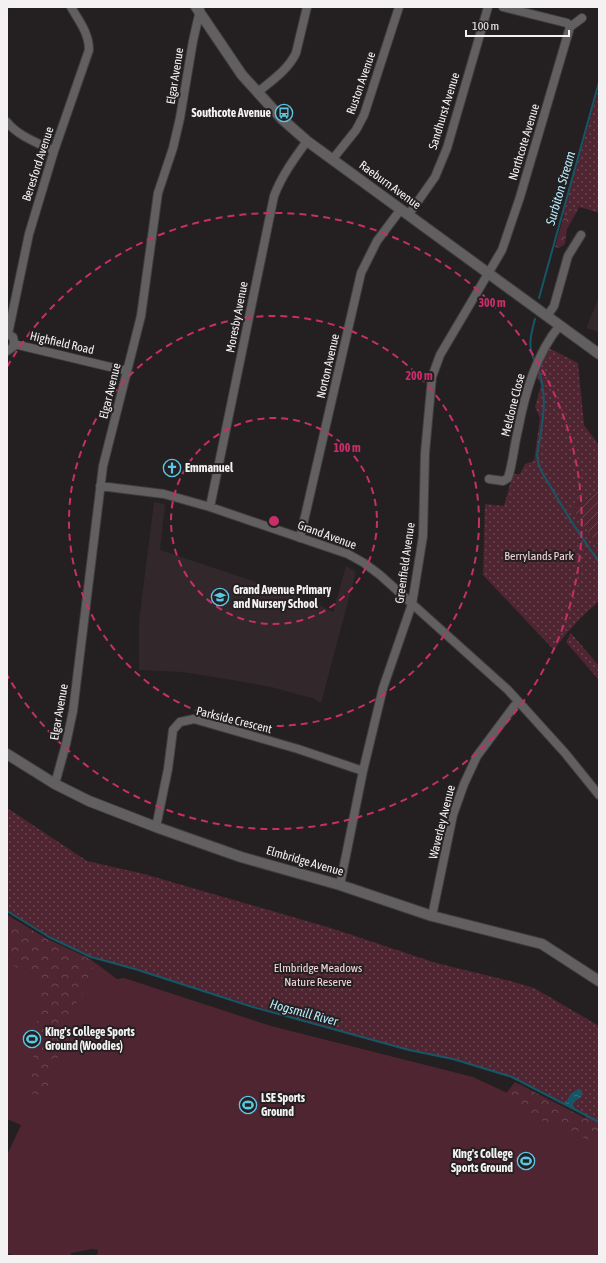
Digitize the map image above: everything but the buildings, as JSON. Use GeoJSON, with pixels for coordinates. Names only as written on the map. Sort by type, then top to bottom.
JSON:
{"type":"FeatureCollection","features":[{"type":"Feature","properties":{"kind":"street","name":"Beresford Avenue"},"geometry":{"type":"LineString","coordinates":[[8,334],[28,234],[54,151],[89,50],[87,33],[70,7]]}},
{"type":"Feature","properties":{"kind":"street"},"geometry":{"type":"LineString","coordinates":[[257,93],[293,60],[307,7]]}},
{"type":"Feature","properties":{"kind":"street","name":"Ruston Avenue"},"geometry":{"type":"LineString","coordinates":[[332,160],[356,130],[364,115],[399,7]]}},
{"type":"Feature","properties":{"kind":"street","name":"Sandhurst Avenue"},"geometry":{"type":"LineString","coordinates":[[405,211],[435,178],[447,148],[488,7]]}},
{"type":"Feature","properties":{"kind":"street"},"geometry":{"type":"LineString","coordinates":[[504,7],[567,22],[570,27],[582,18]]}},
{"type":"Feature","properties":{"kind":"street","name":"Raeburn Avenue"},"geometry":{"type":"LineString","coordinates":[[199,9],[242,75],[257,93],[307,141],[405,211],[488,275],[548,316],[599,354]]}},
{"type":"Feature","properties":{"kind":"street","name":"Elgar Avenue"},"geometry":{"type":"LineString","coordinates":[[55,784],[73,711],[103,466],[141,316],[158,193],[173,148],[180,118],[199,9]]}},
{"type":"Feature","properties":{"kind":"street","name":"Northcote Avenue"},"geometry":{"type":"LineString","coordinates":[[488,275],[502,250],[520,197],[570,27]]}},
{"type":"Feature","properties":{"kind":"street"},"geometry":{"type":"LineString","coordinates":[[7,122],[21,134],[54,151]]}},
{"type":"Feature","properties":{"kind":"street","name":"Moresby Avenue"},"geometry":{"type":"LineString","coordinates":[[210,507],[274,196],[280,180],[307,141]]}},
{"type":"Feature","properties":{"kind":"street","name":"Norton Avenue"},"geometry":{"type":"LineString","coordinates":[[300,538],[361,274],[377,240],[405,211]]}},
{"type":"Feature","properties":{"kind":"street"},"geometry":{"type":"LineString","coordinates":[[548,316],[554,306],[568,256],[581,235]]}},
{"type":"Feature","properties":{"kind":"street","name":"Greenfield Avenue"},"geometry":{"type":"LineString","coordinates":[[340,885],[363,771],[383,688],[412,604],[423,536],[425,453],[432,377],[440,355],[488,275]]}},
{"type":"Feature","properties":{"kind":"street","name":"Meldone Close"},"geometry":{"type":"LineString","coordinates":[[490,479],[503,481],[508,478],[514,456],[518,430],[534,372],[538,361],[554,332],[560,325]]}},
{"type":"Feature","properties":{"kind":"street"},"geometry":{"type":"LineString","coordinates":[[7,351],[11,349],[14,344],[13,337],[8,334]]}},
{"type":"Feature","properties":{"kind":"street","name":"Highfield Road"},"geometry":{"type":"LineString","coordinates":[[14,344],[127,371]]}},
{"type":"Feature","properties":{"kind":"street","name":"Grand Avenue"},"geometry":{"type":"LineString","coordinates":[[100,486],[164,494],[210,507],[348,554],[364,563],[380,575],[508,690],[565,753],[599,795]]}},
{"type":"Feature","properties":{"kind":"street","name":"Waverley Avenue"},"geometry":{"type":"LineString","coordinates":[[432,916],[453,815],[464,784],[477,756],[518,701]]}},
{"type":"Feature","properties":{"kind":"street","name":"Parkside Crescent"},"geometry":{"type":"LineString","coordinates":[[156,827],[168,769],[173,730],[180,722],[194,719],[298,749],[363,771]]}},
{"type":"Feature","properties":{"kind":"street","name":"Elmbridge Avenue"},"geometry":{"type":"LineString","coordinates":[[7,754],[55,784],[89,801],[156,827],[241,857],[340,885],[432,916],[542,944],[599,981]]}},
{"type":"Feature","properties":{"kind":"shaded area"},"geometry":{"type":"Polygon","coordinates":[[[599,297],[599,332],[586,328],[599,297]]]}},
{"type":"Feature","properties":{"kind":"shaded area","name":"Grand Avenue Primary and Nursery School"},"geometry":{"type":"Polygon","coordinates":[[[154,502],[165,504],[160,550],[280,590],[317,604],[333,612],[346,566],[356,572],[321,703],[312,698],[271,687],[182,672],[139,670],[139,621],[154,502]]]}},
{"type":"Feature","properties":{"kind":"green space"},"geometry":{"type":"Polygon","coordinates":[[[599,87],[599,213],[577,206],[571,217],[563,214],[599,87]]]}},
{"type":"Feature","properties":{"kind":"green space"},"geometry":{"type":"Polygon","coordinates":[[[591,120],[585,197],[567,229],[565,244],[559,248],[555,247],[591,120]]]}},
{"type":"Feature","properties":{"kind":"green space","name":"Berrylands Park"},"geometry":{"type":"Polygon","coordinates":[[[547,347],[578,363],[584,425],[599,445],[599,491],[572,508],[599,547],[599,601],[575,624],[554,650],[483,575],[485,504],[504,506],[513,474],[520,474],[525,464],[534,461],[540,418],[535,407],[541,385],[535,372],[547,347]]]}},
{"type":"Feature","properties":{"kind":"green space"},"geometry":{"type":"Polygon","coordinates":[[[599,491],[599,547],[572,508],[599,491]]]}},
{"type":"Feature","properties":{"kind":"green space"},"geometry":{"type":"Polygon","coordinates":[[[571,633],[599,666],[599,680],[566,642],[571,633]]]}},
{"type":"Feature","properties":{"kind":"green space","name":"Elmbridge Meadows Nature Reserve"},"geometry":{"type":"Polygon","coordinates":[[[7,808],[87,861],[144,874],[334,929],[436,963],[534,988],[599,1026],[599,1122],[512,1077],[453,1059],[409,1050],[326,1028],[135,969],[91,957],[47,935],[7,911],[7,808]]]}},
{"type":"Feature","properties":{"kind":"green space","name":"LSE Sports Ground"},"geometry":{"type":"Polygon","coordinates":[[[7,915],[47,939],[90,959],[117,979],[124,978],[271,1026],[473,1077],[599,1136],[599,1256],[97,1256],[98,1250],[92,1249],[71,1253],[71,1256],[16,1256],[7,1253],[7,1155],[21,1125],[7,1119],[7,915]]]}},
{"type":"Feature","properties":{"kind":"green space"},"geometry":{"type":"Polygon","coordinates":[[[7,915],[47,939],[90,959],[95,977],[74,1006],[47,1091],[33,1096],[31,1084],[36,1028],[42,992],[37,976],[7,963],[7,915]]]}},
{"type":"Feature","properties":{"kind":"green space"},"geometry":{"type":"Polygon","coordinates":[[[515,1082],[585,1118],[596,1097],[599,1096],[599,1144],[522,1113],[504,1096],[515,1082]]]}},
{"type":"Feature","properties":{"kind":"water"},"geometry":{"type":"Polygon","coordinates":[[[581,1089],[581,1097],[574,1102],[573,1105],[576,1110],[562,1103],[567,1102],[572,1093],[576,1090],[581,1089]]]}},
{"type":"Feature","properties":{"kind":"waterway","name":"Surbiton Stream"},"geometry":{"type":"LineString","coordinates":[[539,298],[599,82]]}},
{"type":"Feature","properties":{"kind":"waterway","name":"Surbiton Stream"},"geometry":{"type":"LineString","coordinates":[[535,319],[530,346],[535,361]]}},
{"type":"Feature","properties":{"kind":"waterway","name":"Surbiton Stream"},"geometry":{"type":"LineString","coordinates":[[538,369],[544,401],[544,412],[537,455],[539,465],[542,473],[563,508],[599,562]]}},
{"type":"Feature","properties":{"kind":"waterway","name":"Hogsmill River"},"geometry":{"type":"LineString","coordinates":[[7,911],[49,937],[91,957],[135,969],[253,1007],[409,1050],[453,1059],[512,1077],[599,1122]]}},
{"type":"Feature","properties":{"kind":"place","name":"Southcote Avenue"},"geometry":{"type":"Point","coordinates":[284,113]}},
{"type":"Feature","properties":{"kind":"place","name":"Emmanuel"},"geometry":{"type":"Point","coordinates":[172,468]}},
{"type":"Feature","properties":{"kind":"place","name":"Grand Avenue Primary and Nursery School"},"geometry":{"type":"Point","coordinates":[220,597]}},
{"type":"Feature","properties":{"kind":"place","name":"King's College Sports Ground (Woodies)"},"geometry":{"type":"Point","coordinates":[32,1039]}},
{"type":"Feature","properties":{"kind":"place","name":"LSE Sports Ground"},"geometry":{"type":"Point","coordinates":[248,1105]}},
{"type":"Feature","properties":{"kind":"place","name":"King's College Sports Ground"},"geometry":{"type":"Point","coordinates":[526,1161]}}]}
